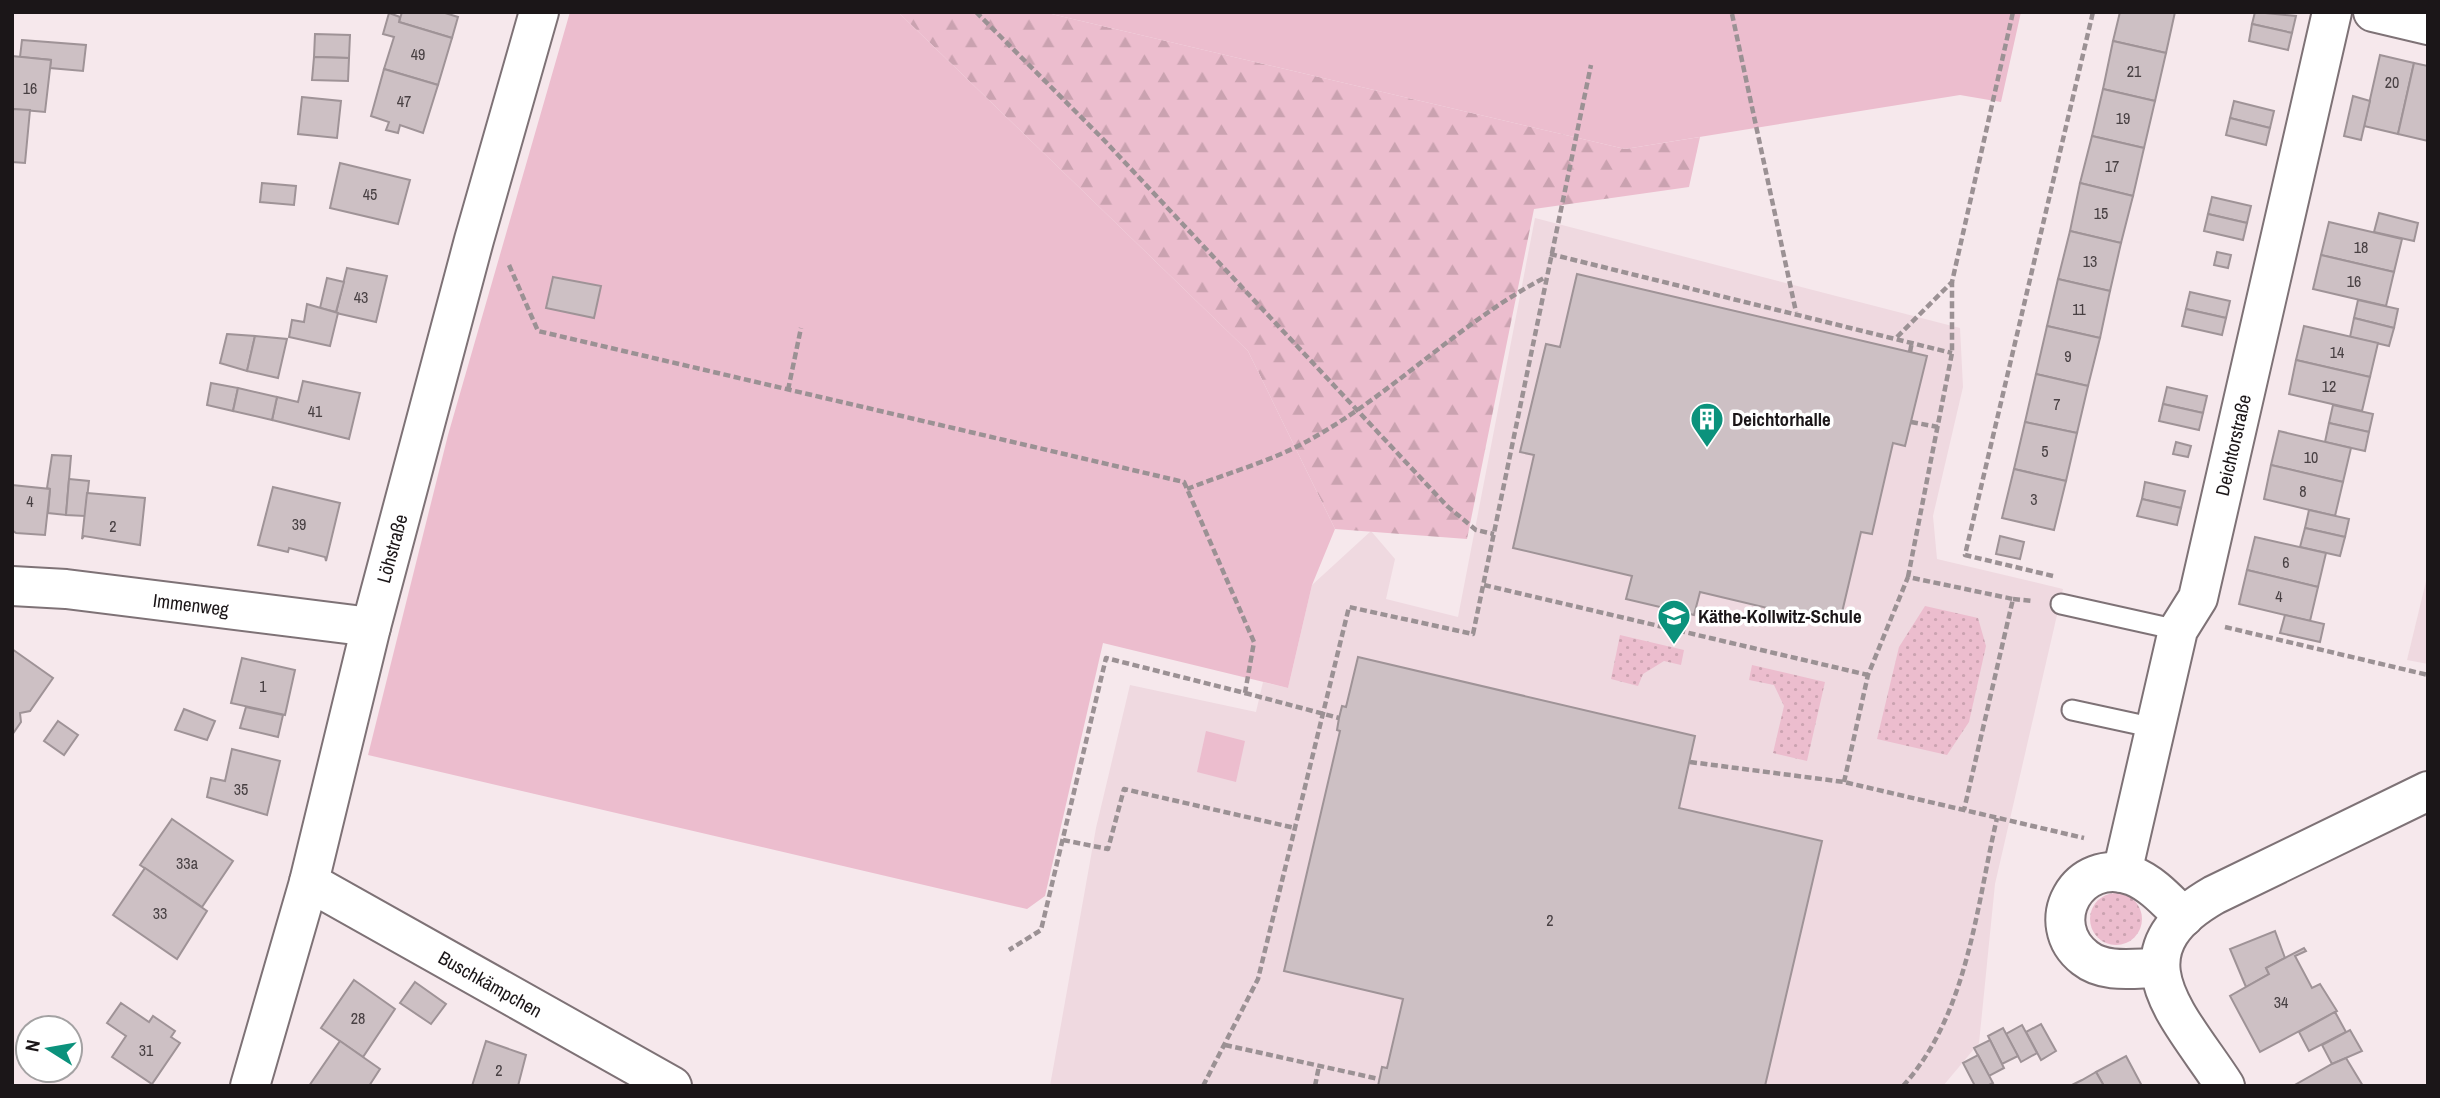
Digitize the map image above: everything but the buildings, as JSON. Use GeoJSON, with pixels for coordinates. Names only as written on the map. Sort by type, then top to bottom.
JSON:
{"type":"FeatureCollection","features":[{"type":"Feature","properties":{"kind":"street","name":"Löhstraße"},"geometry":{"type":"LineString","coordinates":[[250,1086],[309,882],[371,627],[474,240],[540,12]]}},
{"type":"Feature","properties":{"kind":"street","name":"Deichtorstraße"},"geometry":{"type":"LineString","coordinates":[[2122,873],[2182,624],[2198,598],[2332,12]]}},
{"type":"Feature","properties":{"kind":"street"},"geometry":{"type":"LineString","coordinates":[[2373,12],[2428,25]]}},
{"type":"Feature","properties":{"kind":"street","name":"Immenweg"},"geometry":{"type":"LineString","coordinates":[[12,586],[66,589],[371,627]]}},
{"type":"Feature","properties":{"kind":"street"},"geometry":{"type":"LineString","coordinates":[[2225,1086],[2165,994],[2169,941],[2148,884],[2122,873],[2104,872],[2081,882],[2069,902],[2068,931],[2084,958],[2111,969],[2169,941],[2214,895],[2428,791]]}},
{"type":"Feature","properties":{"kind":"street","name":"Buschkämpchen"},"geometry":{"type":"LineString","coordinates":[[309,882],[672,1086]]}},
{"type":"Feature","properties":{"kind":"lane"},"geometry":{"type":"LineString","coordinates":[[2061,604],[2182,624]]}},
{"type":"Feature","properties":{"kind":"lane"},"geometry":{"type":"LineString","coordinates":[[2072,710],[2155,728]]}},
{"type":"Feature","properties":{"kind":"path"},"geometry":{"type":"LineString","coordinates":[[976,12],[1102,138],[1447,506],[1476,530],[1494,534]]}},
{"type":"Feature","properties":{"kind":"path"},"geometry":{"type":"LineString","coordinates":[[1844,782],[1868,675],[1908,577],[1952,353],[1952,282],[2013,12]]}},
{"type":"Feature","properties":{"kind":"path"},"geometry":{"type":"LineString","coordinates":[[2066,579],[1965,555],[2093,12]]}},
{"type":"Feature","properties":{"kind":"path"},"geometry":{"type":"LineString","coordinates":[[1732,14],[1796,312]]}},
{"type":"Feature","properties":{"kind":"path"},"geometry":{"type":"LineString","coordinates":[[1203,1086],[1258,979],[1349,607],[1473,634],[1591,65]]}},
{"type":"Feature","properties":{"kind":"path"},"geometry":{"type":"LineString","coordinates":[[504,254],[538,331],[1184,482],[1254,642],[1245,693]]}},
{"type":"Feature","properties":{"kind":"path"},"geometry":{"type":"LineString","coordinates":[[1550,254],[1796,312],[1952,353]]}},
{"type":"Feature","properties":{"kind":"path"},"geometry":{"type":"LineString","coordinates":[[1186,489],[1309,441],[1357,411],[1496,306],[1545,277]]}},
{"type":"Feature","properties":{"kind":"path"},"geometry":{"type":"LineString","coordinates":[[1896,338],[1952,282]]}},
{"type":"Feature","properties":{"kind":"path"},"geometry":{"type":"LineString","coordinates":[[788,390],[801,328]]}},
{"type":"Feature","properties":{"kind":"path"},"geometry":{"type":"LineString","coordinates":[[1910,352],[1912,342]]}},
{"type":"Feature","properties":{"kind":"path"},"geometry":{"type":"LineString","coordinates":[[1911,422],[1938,427]]}},
{"type":"Feature","properties":{"kind":"path"},"geometry":{"type":"LineString","coordinates":[[1908,577],[2013,599],[1965,810]]}},
{"type":"Feature","properties":{"kind":"path"},"geometry":{"type":"LineString","coordinates":[[1484,585],[1868,675]]}},
{"type":"Feature","properties":{"kind":"path"},"geometry":{"type":"LineString","coordinates":[[2182,624],[2428,676]]}},
{"type":"Feature","properties":{"kind":"path"},"geometry":{"type":"LineString","coordinates":[[1009,950],[1041,930],[1106,658],[1339,718]]}},
{"type":"Feature","properties":{"kind":"path"},"geometry":{"type":"LineString","coordinates":[[1690,762],[1844,782],[2036,826]]}},
{"type":"Feature","properties":{"kind":"path"},"geometry":{"type":"LineString","coordinates":[[1063,840],[1108,849],[1124,789],[1295,828]]}},
{"type":"Feature","properties":{"kind":"path"},"geometry":{"type":"LineString","coordinates":[[1903,1086],[1917,1070],[1956,1000],[1997,818]]}},
{"type":"Feature","properties":{"kind":"path"},"geometry":{"type":"LineString","coordinates":[[1225,1045],[1379,1079]]}},
{"type":"Feature","properties":{"kind":"path"},"geometry":{"type":"LineString","coordinates":[[1315,1086],[1319,1066]]}},
{"type":"Feature","properties":{"kind":"shaded area","name":"Käthe-Kollwitz-Schule"},"geometry":{"type":"Polygon","coordinates":[[[1535,218],[1960,328],[1963,387],[1933,516],[1937,559],[2063,589],[1995,884],[1979,1043],[1943,1086],[1050,1086],[1096,828],[1130,685],[1256,712],[1263,682],[1288,688],[1312,585],[1371,531],[1395,559],[1386,599],[1458,617],[1535,218]]]}},
{"type":"Feature","properties":{"kind":"shaded area"},"geometry":{"type":"Polygon","coordinates":[[[2428,573],[2428,664],[2407,660],[2428,573]]]}},
{"type":"Feature","properties":{"kind":"green space"},"geometry":{"type":"Polygon","coordinates":[[[570,12],[898,12],[1248,351],[1335,529],[1312,585],[1288,688],[1103,643],[1045,896],[1027,909],[368,755],[448,435],[570,12]]]}},
{"type":"Feature","properties":{"kind":"green space"},"geometry":{"type":"Polygon","coordinates":[[[898,12],[1043,12],[1625,149],[1700,137],[1689,187],[1534,209],[1467,539],[1335,529],[1248,351],[898,12]]]}},
{"type":"Feature","properties":{"kind":"green space"},"geometry":{"type":"Polygon","coordinates":[[[1043,12],[2021,12],[2001,102],[1960,95],[1625,149],[1043,12]]]}},
{"type":"Feature","properties":{"kind":"green space"},"geometry":{"type":"Polygon","coordinates":[[[1925,606],[1978,618],[1986,646],[1969,722],[1947,755],[1877,739],[1899,647],[1925,606]]]}},
{"type":"Feature","properties":{"kind":"green space"},"geometry":{"type":"Polygon","coordinates":[[[1620,635],[1684,650],[1681,665],[1664,661],[1643,674],[1638,686],[1611,679],[1620,635]]]}},
{"type":"Feature","properties":{"kind":"green space"},"geometry":{"type":"Polygon","coordinates":[[[1752,665],[1825,682],[1807,761],[1773,753],[1784,706],[1774,685],[1749,680],[1752,665]]]}},
{"type":"Feature","properties":{"kind":"green space"},"geometry":{"type":"Polygon","coordinates":[[[1206,731],[1245,741],[1236,782],[1197,772],[1206,731]]]}},
{"type":"Feature","properties":{"kind":"green space"},"geometry":{"type":"Polygon","coordinates":[[[2116,893],[2126,895],[2134,901],[2140,909],[2140,929],[2134,937],[2126,943],[2116,945],[2106,943],[2098,937],[2092,929],[2090,919],[2092,909],[2098,901],[2106,895],[2116,893]]]}},
{"type":"Feature","properties":{"kind":"place","name":"Deichtorhalle"},"geometry":{"type":"Point","coordinates":[1707,449]}},
{"type":"Feature","properties":{"kind":"place","name":"Käthe-Kollwitz-Schule"},"geometry":{"type":"Point","coordinates":[1674,646]}}]}
